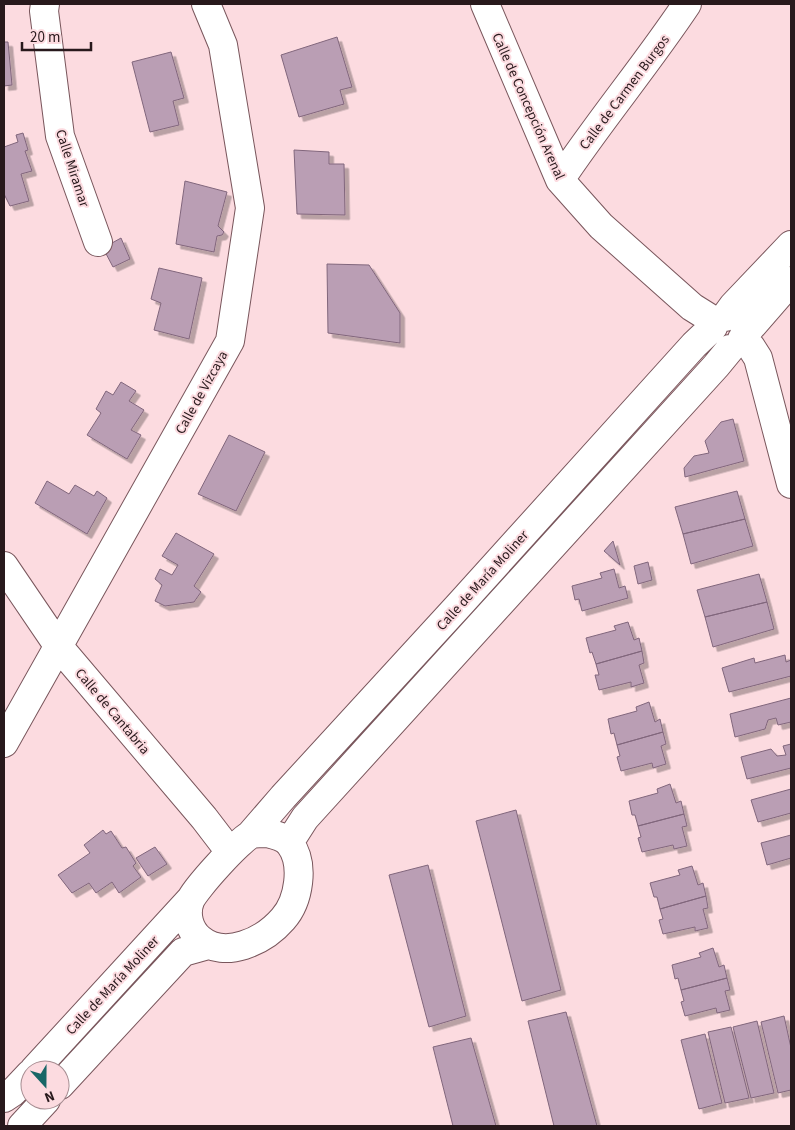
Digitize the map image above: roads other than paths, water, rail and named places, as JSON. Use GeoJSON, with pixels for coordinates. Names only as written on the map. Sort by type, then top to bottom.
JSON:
{"type":"FeatureCollection","features":[{"type":"Feature","properties":{"kind":"street","name":"Calle Miramar"},"geometry":{"type":"LineString","coordinates":[[45,4],[44,11],[60,136],[98,242]]}},
{"type":"Feature","properties":{"kind":"street","name":"Calle de Vizcaya"},"geometry":{"type":"LineString","coordinates":[[4,743],[230,341],[250,208],[223,45],[206,4]]}},
{"type":"Feature","properties":{"kind":"street","name":"Calle de Concepción Arenal"},"geometry":{"type":"LineString","coordinates":[[485,4],[560,180],[601,226],[692,307],[751,347],[758,358],[791,484]]}},
{"type":"Feature","properties":{"kind":"street","name":"Calle de Carmen Burgos"},"geometry":{"type":"LineString","coordinates":[[560,180],[687,4]]}},
{"type":"Feature","properties":{"kind":"street","name":"Calle de María Moliner"},"geometry":{"type":"LineString","coordinates":[[290,843],[305,818],[716,366],[728,331],[733,306],[791,245]]}},
{"type":"Feature","properties":{"kind":"street","name":"Calle de María Moliner"},"geometry":{"type":"LineString","coordinates":[[252,834],[688,352],[728,331],[791,281]]}},
{"type":"Feature","properties":{"kind":"street","name":"Calle de Cantabria"},"geometry":{"type":"LineString","coordinates":[[4,566],[59,647],[204,818],[230,852]]}},
{"type":"Feature","properties":{"kind":"street"},"geometry":{"type":"LineString","coordinates":[[267,833],[279,836],[290,843],[299,865],[297,892],[284,918],[265,936],[240,946],[220,948],[208,945],[198,937],[190,928],[188,915],[190,900],[230,852],[252,834],[267,833]]}},
{"type":"Feature","properties":{"kind":"street","name":"Calle de María Moliner"},"geometry":{"type":"LineString","coordinates":[[43,1060],[190,900]]}},
{"type":"Feature","properties":{"kind":"street","name":"Calle de María Moliner"},"geometry":{"type":"LineString","coordinates":[[70,1074],[183,952],[208,945]]}},
{"type":"Feature","properties":{"kind":"street"},"geometry":{"type":"LineString","coordinates":[[4,1098],[20,1085]]}},
{"type":"Feature","properties":{"kind":"street"},"geometry":{"type":"LineString","coordinates":[[22,1126],[37,1110]]}}]}
